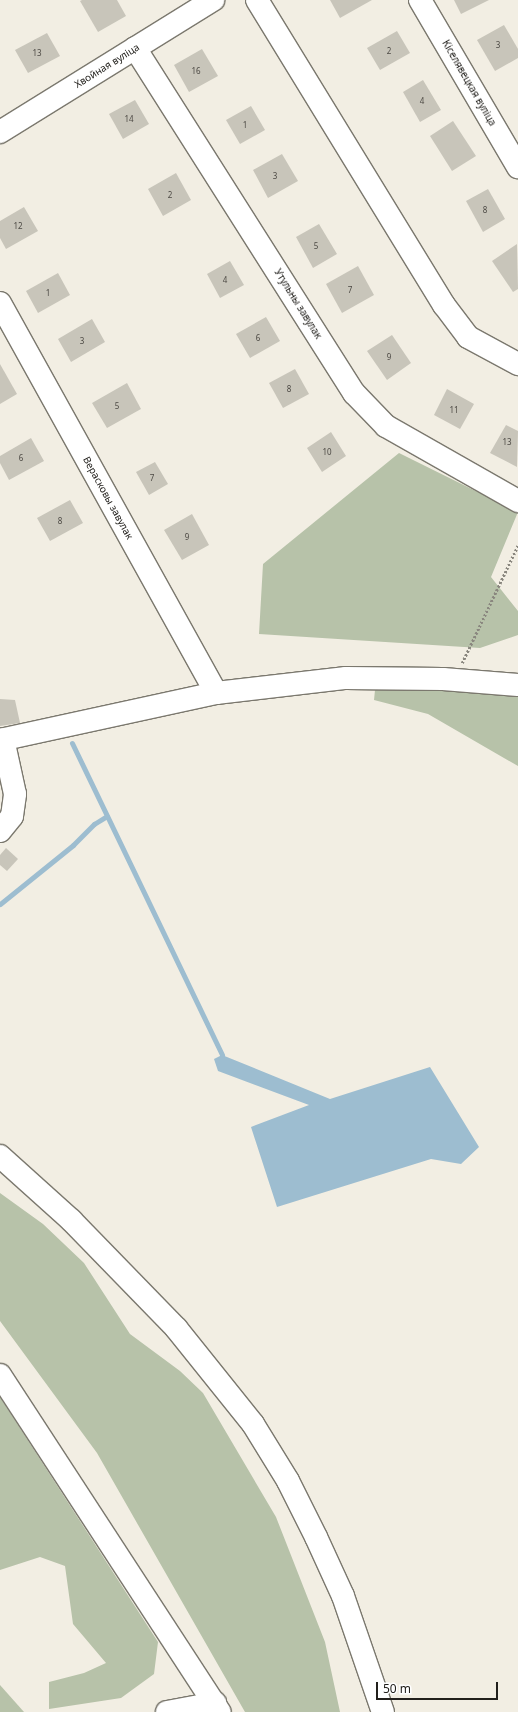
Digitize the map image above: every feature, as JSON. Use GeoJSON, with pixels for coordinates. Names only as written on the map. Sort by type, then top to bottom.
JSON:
{"type":"FeatureCollection","features":[{"type":"Feature","properties":{"kind":"main road","name":"Хвойная вуліца"},"geometry":{"type":"LineString","coordinates":[[0,132],[213,0]]}},
{"type":"Feature","properties":{"kind":"main road"},"geometry":{"type":"LineString","coordinates":[[257,0],[444,305],[468,337],[518,364]]}},
{"type":"Feature","properties":{"kind":"main road","name":"Кіселявецкая вуліца"},"geometry":{"type":"LineString","coordinates":[[420,0],[518,167]]}},
{"type":"Feature","properties":{"kind":"main road","name":"Утульны завулак"},"geometry":{"type":"LineString","coordinates":[[135,48],[354,393],[386,426],[518,501]]}},
{"type":"Feature","properties":{"kind":"main road","name":"Верасковы завулак"},"geometry":{"type":"LineString","coordinates":[[0,303],[216,693]]}},
{"type":"Feature","properties":{"kind":"main road"},"geometry":{"type":"LineString","coordinates":[[0,831],[12,816],[15,794],[1,739],[216,693],[346,678],[454,680],[518,685]]}},
{"type":"Feature","properties":{"kind":"main road"},"geometry":{"type":"LineString","coordinates":[[0,1156],[71,1220],[176,1328],[253,1424],[288,1481],[343,1596],[383,1712]]}},
{"type":"Feature","properties":{"kind":"main road"},"geometry":{"type":"LineString","coordinates":[[0,1375],[218,1708],[167,1712]]}},
{"type":"Feature","properties":{"kind":"path"},"geometry":{"type":"LineString","coordinates":[[454,680],[518,545]]}},
{"type":"Feature","properties":{"kind":"green space"},"geometry":{"type":"Polygon","coordinates":[[[399,453],[518,512],[491,577],[518,611],[518,635],[480,648],[259,634],[263,564],[399,453]]]}},
{"type":"Feature","properties":{"kind":"green space"},"geometry":{"type":"Polygon","coordinates":[[[375,690],[463,691],[518,695],[518,766],[428,714],[374,700],[375,690]]]}},
{"type":"Feature","properties":{"kind":"green space"},"geometry":{"type":"Polygon","coordinates":[[[0,1193],[43,1224],[84,1263],[130,1334],[180,1371],[203,1393],[276,1517],[325,1642],[340,1712],[245,1712],[97,1453],[0,1321],[0,1193]]]}},
{"type":"Feature","properties":{"kind":"green space"},"geometry":{"type":"Polygon","coordinates":[[[0,1397],[158,1642],[154,1674],[121,1698],[49,1709],[49,1682],[84,1673],[106,1663],[73,1624],[65,1566],[40,1557],[0,1570],[0,1397]]]}},
{"type":"Feature","properties":{"kind":"green space"},"geometry":{"type":"Polygon","coordinates":[[[0,1685],[24,1712],[0,1712],[0,1685]]]}},
{"type":"Feature","properties":{"kind":"water"},"geometry":{"type":"Polygon","coordinates":[[[222,1055],[330,1099],[430,1067],[479,1147],[461,1164],[431,1159],[277,1207],[251,1127],[309,1105],[218,1071],[214,1059],[222,1055]]]}},
{"type":"Feature","properties":{"kind":"building"},"geometry":{"type":"Polygon","coordinates":[[[117,0],[126,16],[98,32],[80,1],[117,0]]]}},
{"type":"Feature","properties":{"kind":"building"},"geometry":{"type":"Polygon","coordinates":[[[330,0],[372,0],[340,18],[330,0]]]}},
{"type":"Feature","properties":{"kind":"building"},"geometry":{"type":"Polygon","coordinates":[[[454,0],[489,0],[461,14],[454,0]]]}},
{"type":"Feature","properties":{"kind":"building"},"geometry":{"type":"Polygon","coordinates":[[[504,25],[518,49],[518,58],[495,71],[477,40],[504,25]]]}},
{"type":"Feature","properties":{"kind":"building"},"geometry":{"type":"Polygon","coordinates":[[[397,31],[410,53],[380,70],[367,48],[397,31]]]}},
{"type":"Feature","properties":{"kind":"building"},"geometry":{"type":"Polygon","coordinates":[[[47,33],[60,56],[28,73],[15,50],[47,33]]]}},
{"type":"Feature","properties":{"kind":"building"},"geometry":{"type":"Polygon","coordinates":[[[202,49],[218,76],[189,92],[174,65],[202,49]]]}},
{"type":"Feature","properties":{"kind":"building"},"geometry":{"type":"Polygon","coordinates":[[[423,80],[441,110],[420,122],[403,92],[423,80]]]}},
{"type":"Feature","properties":{"kind":"building"},"geometry":{"type":"Polygon","coordinates":[[[135,100],[149,124],[123,139],[109,114],[135,100]]]}},
{"type":"Feature","properties":{"kind":"building"},"geometry":{"type":"Polygon","coordinates":[[[251,106],[265,130],[240,144],[226,120],[251,106]]]}},
{"type":"Feature","properties":{"kind":"building"},"geometry":{"type":"Polygon","coordinates":[[[453,121],[476,156],[452,171],[430,136],[453,121]]]}},
{"type":"Feature","properties":{"kind":"building"},"geometry":{"type":"Polygon","coordinates":[[[282,154],[298,181],[268,198],[253,170],[282,154]]]}},
{"type":"Feature","properties":{"kind":"building"},"geometry":{"type":"Polygon","coordinates":[[[176,173],[191,200],[163,216],[148,189],[176,173]]]}},
{"type":"Feature","properties":{"kind":"building"},"geometry":{"type":"Polygon","coordinates":[[[488,189],[505,219],[483,232],[466,201],[488,189]]]}},
{"type":"Feature","properties":{"kind":"building"},"geometry":{"type":"Polygon","coordinates":[[[24,207],[38,231],[6,249],[0,238],[0,221],[24,207]]]}},
{"type":"Feature","properties":{"kind":"building"},"geometry":{"type":"Polygon","coordinates":[[[319,224],[337,254],[313,268],[296,237],[319,224]]]}},
{"type":"Feature","properties":{"kind":"building"},"geometry":{"type":"Polygon","coordinates":[[[517,244],[518,289],[513,292],[492,261],[517,244]]]}},
{"type":"Feature","properties":{"kind":"building"},"geometry":{"type":"Polygon","coordinates":[[[230,261],[244,285],[220,298],[207,274],[230,261]]]}},
{"type":"Feature","properties":{"kind":"building"},"geometry":{"type":"Polygon","coordinates":[[[358,266],[374,295],[342,313],[326,284],[358,266]]]}},
{"type":"Feature","properties":{"kind":"building"},"geometry":{"type":"Polygon","coordinates":[[[58,273],[70,295],[38,313],[26,291],[58,273]]]}},
{"type":"Feature","properties":{"kind":"building"},"geometry":{"type":"Polygon","coordinates":[[[266,317],[280,341],[250,358],[236,334],[266,317]]]}},
{"type":"Feature","properties":{"kind":"building"},"geometry":{"type":"Polygon","coordinates":[[[92,319],[105,342],[71,362],[58,339],[92,319]]]}},
{"type":"Feature","properties":{"kind":"building"},"geometry":{"type":"Polygon","coordinates":[[[392,335],[411,363],[387,380],[367,351],[392,335]]]}},
{"type":"Feature","properties":{"kind":"building"},"geometry":{"type":"Polygon","coordinates":[[[0,364],[17,394],[0,404],[0,364]]]}},
{"type":"Feature","properties":{"kind":"building"},"geometry":{"type":"Polygon","coordinates":[[[295,369],[309,394],[283,408],[269,383],[295,369]]]}},
{"type":"Feature","properties":{"kind":"building"},"geometry":{"type":"Polygon","coordinates":[[[127,383],[141,409],[107,428],[92,403],[127,383]]]}},
{"type":"Feature","properties":{"kind":"building"},"geometry":{"type":"Polygon","coordinates":[[[447,389],[474,404],[460,429],[434,415],[447,389]]]}},
{"type":"Feature","properties":{"kind":"building"},"geometry":{"type":"Polygon","coordinates":[[[506,425],[518,431],[517,467],[490,453],[506,425]]]}},
{"type":"Feature","properties":{"kind":"building"},"geometry":{"type":"Polygon","coordinates":[[[331,432],[346,456],[322,472],[307,448],[331,432]]]}},
{"type":"Feature","properties":{"kind":"building"},"geometry":{"type":"Polygon","coordinates":[[[31,438],[44,461],[9,480],[0,463],[0,456],[31,438]]]}},
{"type":"Feature","properties":{"kind":"building"},"geometry":{"type":"Polygon","coordinates":[[[155,462],[168,484],[149,495],[136,472],[155,462]]]}},
{"type":"Feature","properties":{"kind":"building"},"geometry":{"type":"Polygon","coordinates":[[[70,500],[83,523],[50,541],[37,518],[70,500]]]}},
{"type":"Feature","properties":{"kind":"building"},"geometry":{"type":"Polygon","coordinates":[[[192,514],[209,545],[182,560],[164,530],[192,514]]]}},
{"type":"Feature","properties":{"kind":"building"},"geometry":{"type":"Polygon","coordinates":[[[0,699],[15,700],[20,723],[0,726],[0,699]]]}},
{"type":"Feature","properties":{"kind":"building"},"geometry":{"type":"Polygon","coordinates":[[[6,848],[18,859],[7,871],[0,865],[0,855],[6,848]]]}},
{"type":"Feature","properties":{"kind":"waterway"},"geometry":{"type":"LineString","coordinates":[[72,743],[222,1055]]}},
{"type":"Feature","properties":{"kind":"waterway"},"geometry":{"type":"LineString","coordinates":[[0,904],[73,845],[94,824],[107,816]]}}]}
